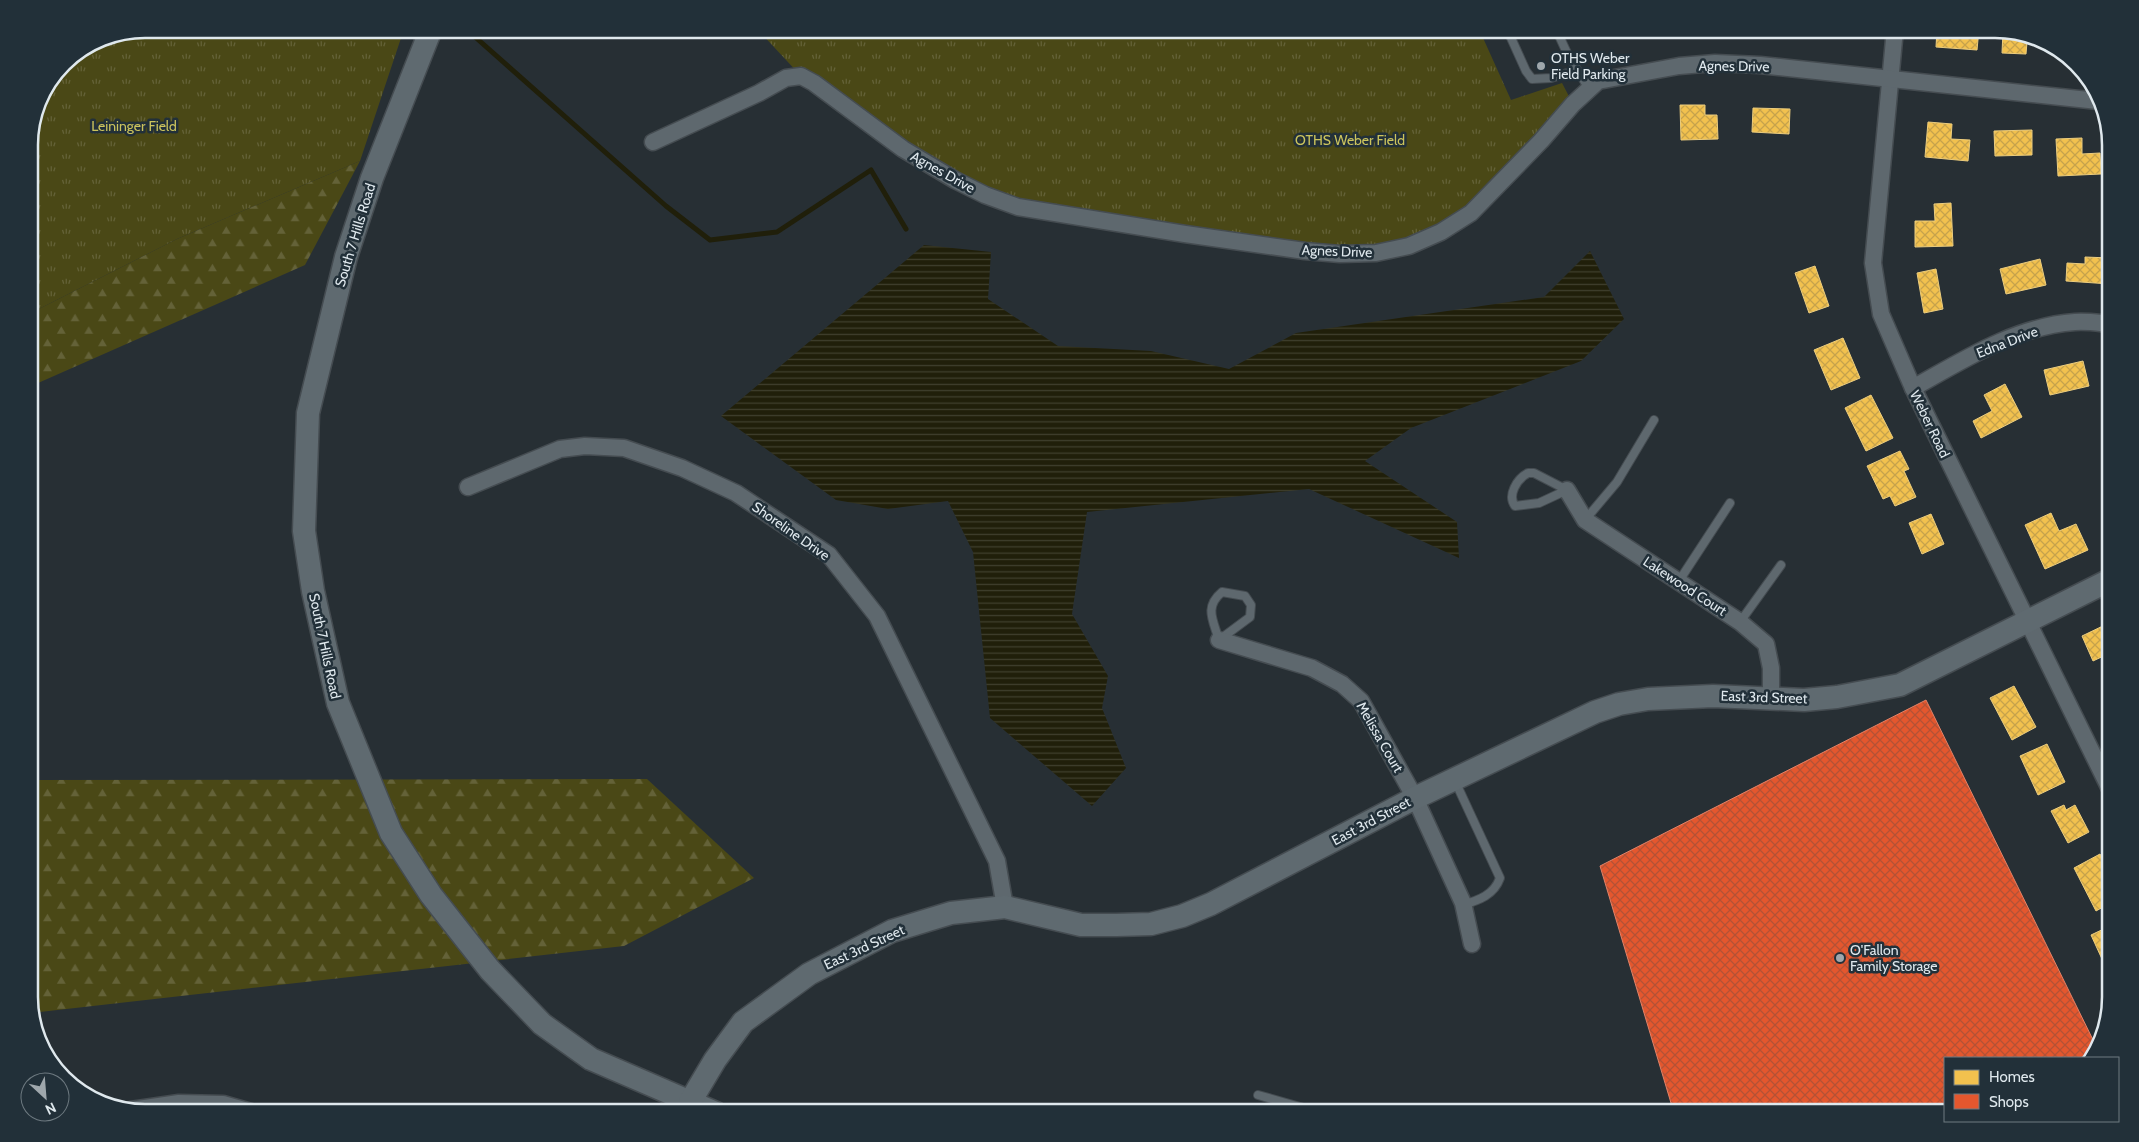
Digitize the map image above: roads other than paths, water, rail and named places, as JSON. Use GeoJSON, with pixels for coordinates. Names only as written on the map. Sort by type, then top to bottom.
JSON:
{"type":"FeatureCollection","features":[{"type":"Feature","properties":{"kind":"street","name":"South 7 Hills Road"},"geometry":{"type":"LineString","coordinates":[[427,38],[372,178],[346,257],[308,413],[304,531],[313,591],[338,704],[391,833],[431,895],[490,970],[542,1024],[591,1059],[678,1104]]}},
{"type":"Feature","properties":{"kind":"street","name":"Weber Road"},"geometry":{"type":"LineString","coordinates":[[1894,38],[1873,263],[1881,314],[1912,388],[2102,772]]}},
{"type":"Feature","properties":{"kind":"street","name":"Agnes Drive"},"geometry":{"type":"LineString","coordinates":[[653,142],[759,93],[786,78],[801,76],[814,82],[903,150],[985,195],[1018,207],[1304,251],[1340,254],[1376,253],[1410,246],[1441,232],[1471,213],[1496,190],[1589,89],[1598,81],[1614,77],[1632,76],[1679,66],[1715,63],[1890,78],[2092,100]]}},
{"type":"Feature","properties":{"kind":"street","name":"Edna Drive"},"geometry":{"type":"LineString","coordinates":[[1912,388],[1964,359],[2017,335],[2076,322],[2101,323]]}},
{"type":"Feature","properties":{"kind":"street","name":"Shoreline Drive"},"geometry":{"type":"LineString","coordinates":[[468,486],[560,449],[585,446],[624,448],[682,468],[736,492],[829,554],[878,616],[997,861],[1005,907]]}},
{"type":"Feature","properties":{"kind":"street","name":"Lakewood Court"},"geometry":{"type":"LineString","coordinates":[[1567,490],[1585,520],[1740,622],[1766,644],[1771,668],[1771,698]]}},
{"type":"Feature","properties":{"kind":"street","name":"East 3rd Street"},"geometry":{"type":"LineString","coordinates":[[688,1104],[715,1060],[744,1022],[809,974],[892,932],[951,912],[1005,907],[1081,925],[1151,924],[1166,920],[1211,904],[1415,798],[1595,712],[1620,704],[1648,699],[1713,696],[1804,700],[1837,697],[1900,686],[2102,584]]}},
{"type":"Feature","properties":{"kind":"street","name":"Melissa Court"},"geometry":{"type":"LineString","coordinates":[[1219,640],[1312,668],[1342,684],[1361,701],[1415,798],[1463,905],[1472,944]]}},
{"type":"Feature","properties":{"kind":"street"},"geometry":{"type":"LineString","coordinates":[[172,1104],[223,1104]]}},
{"type":"Feature","properties":{"kind":"lane"},"geometry":{"type":"LineString","coordinates":[[1511,38],[1526,71],[1532,79],[1551,78],[1577,70]]}},
{"type":"Feature","properties":{"kind":"lane"},"geometry":{"type":"LineString","coordinates":[[1561,38],[1589,89]]}},
{"type":"Feature","properties":{"kind":"lane"},"geometry":{"type":"LineString","coordinates":[[1585,520],[1618,482],[1654,420]]}},
{"type":"Feature","properties":{"kind":"lane"},"geometry":{"type":"LineString","coordinates":[[1528,473],[1567,490],[1540,503],[1515,506],[1511,500],[1511,494],[1528,473]]}},
{"type":"Feature","properties":{"kind":"lane"},"geometry":{"type":"LineString","coordinates":[[1679,582],[1730,503]]}},
{"type":"Feature","properties":{"kind":"lane"},"geometry":{"type":"LineString","coordinates":[[1740,622],[1781,565]]}},
{"type":"Feature","properties":{"kind":"lane"},"geometry":{"type":"LineString","coordinates":[[1222,592],[1245,596],[1251,605],[1250,617],[1219,640],[1211,611],[1213,600],[1222,592]]}},
{"type":"Feature","properties":{"kind":"lane"},"geometry":{"type":"LineString","coordinates":[[1454,779],[1500,878],[1497,887],[1481,899],[1463,905]]}},
{"type":"Feature","properties":{"kind":"lane"},"geometry":{"type":"LineString","coordinates":[[1258,1095],[1290,1104]]}},
{"type":"Feature","properties":{"kind":"waterway"},"geometry":{"type":"LineString","coordinates":[[476,38],[666,206],[710,240],[777,232],[871,170],[906,229]]}},
{"type":"Feature","properties":{"kind":"place","name":"OTHS Weber Field Parking"},"geometry":{"type":"Point","coordinates":[1541,66]}},
{"type":"Feature","properties":{"kind":"place","name":"O'Fallon Family Storage"},"geometry":{"type":"Point","coordinates":[1840,958]}},
{"type":"Feature","properties":{"kind":"park label","name":"Leininger Field"},"geometry":{"type":"Point","coordinates":[134,126]}},
{"type":"Feature","properties":{"kind":"park label","name":"OTHS Weber Field"},"geometry":{"type":"Point","coordinates":[1350,140]}}]}
